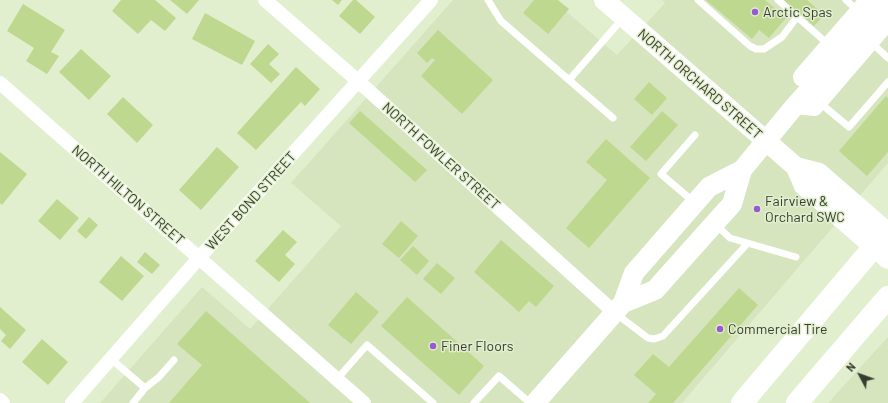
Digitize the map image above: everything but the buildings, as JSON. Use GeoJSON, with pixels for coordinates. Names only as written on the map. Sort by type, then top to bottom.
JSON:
{"type":"FeatureCollection","features":[{"type":"Feature","properties":{"kind":"highway"},"geometry":{"type":"LineString","coordinates":[[742,403],[888,232]]}},
{"type":"Feature","properties":{"kind":"highway"},"geometry":{"type":"LineString","coordinates":[[797,403],[888,297]]}},
{"type":"Feature","properties":{"kind":"main road"},"geometry":{"type":"LineString","coordinates":[[794,107],[793,89],[830,46],[858,4]]}},
{"type":"Feature","properties":{"kind":"main road"},"geometry":{"type":"LineString","coordinates":[[535,403],[619,308],[634,273],[709,187],[742,170],[794,107],[888,4]]}},
{"type":"Feature","properties":{"kind":"main road","name":"NORTH ORCHARD STREET"},"geometry":{"type":"LineString","coordinates":[[612,6],[796,167],[804,186],[888,259]]}},
{"type":"Feature","properties":{"kind":"main road","name":"NORTH ORCHARD STREET"},"geometry":{"type":"LineString","coordinates":[[796,167],[819,172],[888,232]]}},
{"type":"Feature","properties":{"kind":"main road"},"geometry":{"type":"LineString","coordinates":[[619,308],[655,290],[732,204],[742,170]]}},
{"type":"Feature","properties":{"kind":"street","name":"NORTH FOWLER STREET"},"geometry":{"type":"LineString","coordinates":[[266,0],[619,308]]}},
{"type":"Feature","properties":{"kind":"street","name":"WEST BOND STREET"},"geometry":{"type":"LineString","coordinates":[[72,403],[199,258],[431,0]]}},
{"type":"Feature","properties":{"kind":"street"},"geometry":{"type":"LineString","coordinates":[[794,107],[815,109],[888,24]]}},
{"type":"Feature","properties":{"kind":"street","name":"NORTH HILTON STREET"},"geometry":{"type":"LineString","coordinates":[[0,83],[364,403]]}},
{"type":"Feature","properties":{"kind":"street"},"geometry":{"type":"LineString","coordinates":[[0,400],[3,403]]}},
{"type":"Feature","properties":{"kind":"lane"},"geometry":{"type":"LineString","coordinates":[[488,0],[501,21],[613,118]]}},
{"type":"Feature","properties":{"kind":"lane"},"geometry":{"type":"LineString","coordinates":[[698,0],[750,46],[756,49],[764,49],[782,37],[797,17]]}},
{"type":"Feature","properties":{"kind":"lane"},"geometry":{"type":"LineString","coordinates":[[778,0],[830,46]]}},
{"type":"Feature","properties":{"kind":"lane"},"geometry":{"type":"LineString","coordinates":[[569,80],[612,6]]}},
{"type":"Feature","properties":{"kind":"lane"},"geometry":{"type":"LineString","coordinates":[[872,43],[888,58]]}},
{"type":"Feature","properties":{"kind":"lane"},"geometry":{"type":"LineString","coordinates":[[820,103],[849,127],[888,82]]}},
{"type":"Feature","properties":{"kind":"lane"},"geometry":{"type":"LineString","coordinates":[[695,135],[661,174],[695,203]]}},
{"type":"Feature","properties":{"kind":"lane"},"geometry":{"type":"LineString","coordinates":[[714,224],[730,238],[796,257]]}},
{"type":"Feature","properties":{"kind":"lane"},"geometry":{"type":"LineString","coordinates":[[619,308],[648,338],[654,339],[663,336],[747,244]]}},
{"type":"Feature","properties":{"kind":"lane"},"geometry":{"type":"LineString","coordinates":[[337,379],[367,345],[433,403]]}},
{"type":"Feature","properties":{"kind":"lane"},"geometry":{"type":"LineString","coordinates":[[111,359],[146,388]]}},
{"type":"Feature","properties":{"kind":"lane"},"geometry":{"type":"LineString","coordinates":[[133,403],[174,360]]}},
{"type":"Feature","properties":{"kind":"lane"},"geometry":{"type":"LineString","coordinates":[[474,403],[499,376],[530,403]]}},
{"type":"Feature","properties":{"kind":"shaded area"},"geometry":{"type":"Polygon","coordinates":[[[453,0],[553,0],[617,55],[665,3],[662,0],[888,0],[888,163],[682,403],[100,403],[202,287],[250,329],[341,226],[291,183],[453,0]]]}},
{"type":"Feature","properties":{"kind":"shaded area"},"geometry":{"type":"Polygon","coordinates":[[[888,337],[888,403],[828,403],[888,337]]]}},
{"type":"Feature","properties":{"kind":"place","name":"Arctic Spas"},"geometry":{"type":"Point","coordinates":[755,12]}},
{"type":"Feature","properties":{"kind":"place","name":"Fairview & Orchard SWC"},"geometry":{"type":"Point","coordinates":[757,209]}},
{"type":"Feature","properties":{"kind":"place","name":"Commercial Tire"},"geometry":{"type":"Point","coordinates":[720,329]}},
{"type":"Feature","properties":{"kind":"place","name":"Finer Floors"},"geometry":{"type":"Point","coordinates":[433,346]}}]}
